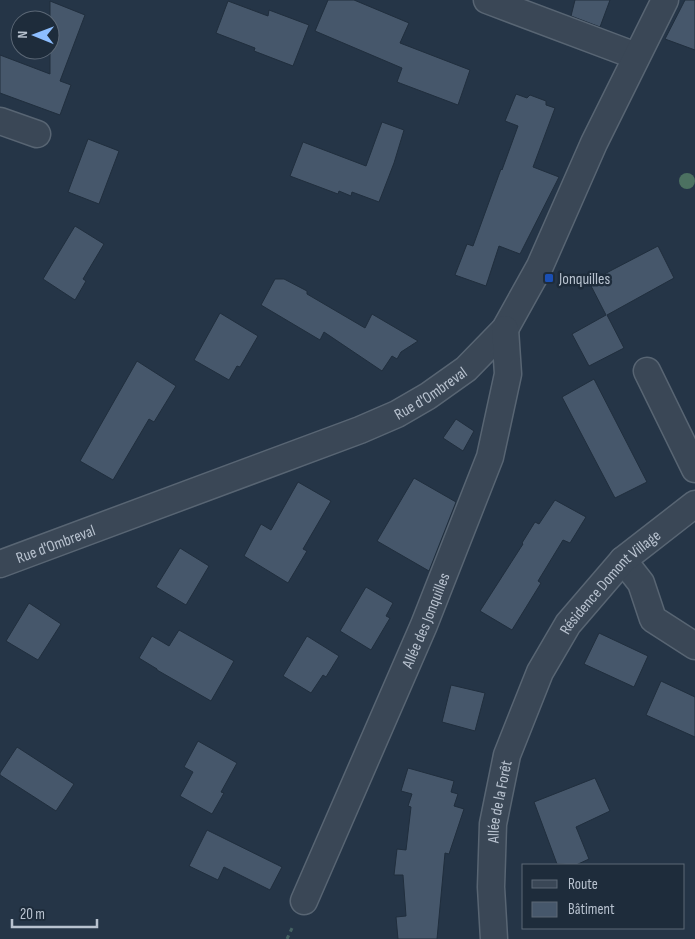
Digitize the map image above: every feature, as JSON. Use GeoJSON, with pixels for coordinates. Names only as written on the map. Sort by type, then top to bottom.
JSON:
{"type":"FeatureCollection","features":[{"type":"Feature","properties":{"kind":"street"},"geometry":{"type":"LineString","coordinates":[[487,0],[636,56]]}},
{"type":"Feature","properties":{"kind":"street","name":"Rue d'Ombreval"},"geometry":{"type":"LineString","coordinates":[[0,564],[397,414],[428,396],[466,369],[504,329],[540,266],[594,143],[665,0]]}},
{"type":"Feature","properties":{"kind":"street"},"geometry":{"type":"LineString","coordinates":[[0,120],[37,134]]}},
{"type":"Feature","properties":{"kind":"street","name":"Allée des Jonquilles"},"geometry":{"type":"LineString","coordinates":[[304,901],[424,625],[490,457],[508,374],[504,329]]}},
{"type":"Feature","properties":{"kind":"street"},"geometry":{"type":"LineString","coordinates":[[647,370],[695,468]]}},
{"type":"Feature","properties":{"kind":"street","name":"Résidence Domont Village"},"geometry":{"type":"LineString","coordinates":[[540,672],[568,624],[623,560],[695,504]]}},
{"type":"Feature","properties":{"kind":"street"},"geometry":{"type":"LineString","coordinates":[[623,560],[641,584],[654,619],[695,646]]}},
{"type":"Feature","properties":{"kind":"street","name":"Allée de la Forêt"},"geometry":{"type":"LineString","coordinates":[[494,939],[491,887],[493,824],[508,756],[540,672]]}},
{"type":"Feature","properties":{"kind":"building"},"geometry":{"type":"Polygon","coordinates":[[[328,0],[354,0],[409,23],[400,43],[470,70],[458,105],[397,82],[402,68],[315,31],[328,0]]]}},
{"type":"Feature","properties":{"kind":"building"},"geometry":{"type":"Polygon","coordinates":[[[575,0],[610,0],[600,27],[571,16],[575,0]]]}},
{"type":"Feature","properties":{"kind":"building"},"geometry":{"type":"Polygon","coordinates":[[[685,0],[695,0],[695,50],[665,39],[685,0]]]}},
{"type":"Feature","properties":{"kind":"building"},"geometry":{"type":"Polygon","coordinates":[[[50,1],[85,15],[60,81],[71,85],[60,115],[0,93],[0,55],[50,74],[50,60],[60,60],[60,10],[50,10],[50,1]]]}},
{"type":"Feature","properties":{"kind":"building"},"geometry":{"type":"Polygon","coordinates":[[[228,1],[268,16],[269,10],[309,25],[293,66],[254,51],[255,48],[216,33],[228,1]]]}},
{"type":"Feature","properties":{"kind":"building"},"geometry":{"type":"Polygon","coordinates":[[[516,94],[527,98],[530,95],[546,101],[546,105],[555,108],[533,167],[559,177],[520,254],[499,246],[486,286],[455,275],[467,244],[473,246],[518,126],[505,121],[516,94]]]}},
{"type":"Feature","properties":{"kind":"building"},"geometry":{"type":"Polygon","coordinates":[[[382,122],[404,130],[379,202],[352,192],[351,196],[339,191],[338,194],[290,176],[303,142],[366,166],[382,122]]]}},
{"type":"Feature","properties":{"kind":"building"},"geometry":{"type":"Polygon","coordinates":[[[88,139],[119,151],[99,204],[68,192],[88,139]]]}},
{"type":"Feature","properties":{"kind":"building"},"geometry":{"type":"Polygon","coordinates":[[[75,226],[104,244],[83,279],[86,281],[75,300],[43,279],[75,226]]]}},
{"type":"Feature","properties":{"kind":"building"},"geometry":{"type":"Polygon","coordinates":[[[658,246],[674,278],[607,315],[624,348],[589,366],[572,334],[606,315],[589,282],[658,246]]]}},
{"type":"Feature","properties":{"kind":"building"},"geometry":{"type":"Polygon","coordinates":[[[275,279],[284,279],[307,291],[307,294],[365,328],[372,314],[418,341],[401,352],[397,359],[392,356],[382,371],[324,332],[320,340],[261,305],[275,279]]]}},
{"type":"Feature","properties":{"kind":"building"},"geometry":{"type":"Polygon","coordinates":[[[220,313],[258,336],[240,367],[237,366],[229,380],[194,360],[220,313]]]}},
{"type":"Feature","properties":{"kind":"building"},"geometry":{"type":"Polygon","coordinates":[[[137,361],[176,386],[154,422],[149,419],[113,480],[80,461],[137,361]]]}},
{"type":"Feature","properties":{"kind":"building"},"geometry":{"type":"Polygon","coordinates":[[[594,379],[647,482],[615,498],[562,397],[594,379]]]}},
{"type":"Feature","properties":{"kind":"building"},"geometry":{"type":"Polygon","coordinates":[[[456,419],[474,431],[463,451],[443,438],[456,419]]]}},
{"type":"Feature","properties":{"kind":"building"},"geometry":{"type":"Polygon","coordinates":[[[414,478],[456,502],[429,571],[377,541],[414,478]]]}},
{"type":"Feature","properties":{"kind":"building"},"geometry":{"type":"Polygon","coordinates":[[[298,482],[331,501],[303,549],[307,551],[288,583],[244,556],[261,524],[271,530],[298,482]]]}},
{"type":"Feature","properties":{"kind":"building"},"geometry":{"type":"Polygon","coordinates":[[[555,500],[586,517],[570,543],[563,540],[538,581],[541,583],[512,630],[480,611],[535,522],[539,524],[555,500]]]}},
{"type":"Feature","properties":{"kind":"building"},"geometry":{"type":"Polygon","coordinates":[[[180,548],[209,566],[186,605],[156,587],[180,548]]]}},
{"type":"Feature","properties":{"kind":"building"},"geometry":{"type":"Polygon","coordinates":[[[366,587],[393,603],[386,616],[390,618],[371,650],[340,631],[366,587]]]}},
{"type":"Feature","properties":{"kind":"building"},"geometry":{"type":"Polygon","coordinates":[[[29,603],[61,624],[38,660],[6,641],[29,603]]]}},
{"type":"Feature","properties":{"kind":"building"},"geometry":{"type":"Polygon","coordinates":[[[179,630],[234,661],[211,701],[139,658],[152,636],[169,646],[179,630]]]}},
{"type":"Feature","properties":{"kind":"building"},"geometry":{"type":"Polygon","coordinates":[[[599,633],[648,656],[634,687],[584,664],[599,633]]]}},
{"type":"Feature","properties":{"kind":"building"},"geometry":{"type":"Polygon","coordinates":[[[307,636],[339,656],[326,677],[323,675],[311,693],[283,676],[307,636]]]}},
{"type":"Feature","properties":{"kind":"building"},"geometry":{"type":"Polygon","coordinates":[[[661,681],[695,697],[695,737],[646,715],[661,681]]]}},
{"type":"Feature","properties":{"kind":"building"},"geometry":{"type":"Polygon","coordinates":[[[451,685],[485,693],[475,731],[442,722],[451,685]]]}},
{"type":"Feature","properties":{"kind":"building"},"geometry":{"type":"Polygon","coordinates":[[[198,741],[237,763],[221,792],[224,793],[212,814],[180,796],[193,772],[184,767],[198,741]]]}},
{"type":"Feature","properties":{"kind":"building"},"geometry":{"type":"Polygon","coordinates":[[[17,747],[74,784],[56,811],[0,775],[17,747]]]}},
{"type":"Feature","properties":{"kind":"building"},"geometry":{"type":"Polygon","coordinates":[[[408,768],[454,781],[451,792],[458,794],[454,806],[464,809],[449,854],[445,853],[437,939],[398,939],[396,917],[406,916],[403,875],[394,875],[397,849],[406,850],[411,807],[408,806],[412,794],[401,791],[408,768]]]}},
{"type":"Feature","properties":{"kind":"building"},"geometry":{"type":"Polygon","coordinates":[[[595,778],[610,811],[576,827],[589,859],[578,864],[557,864],[534,802],[595,778]]]}},
{"type":"Feature","properties":{"kind":"building"},"geometry":{"type":"Polygon","coordinates":[[[207,830],[282,867],[270,890],[224,867],[218,880],[189,866],[207,830]]]}},
{"type":"Feature","properties":{"kind":"place","name":"Jonquilles"},"geometry":{"type":"Point","coordinates":[549,278]}}]}
